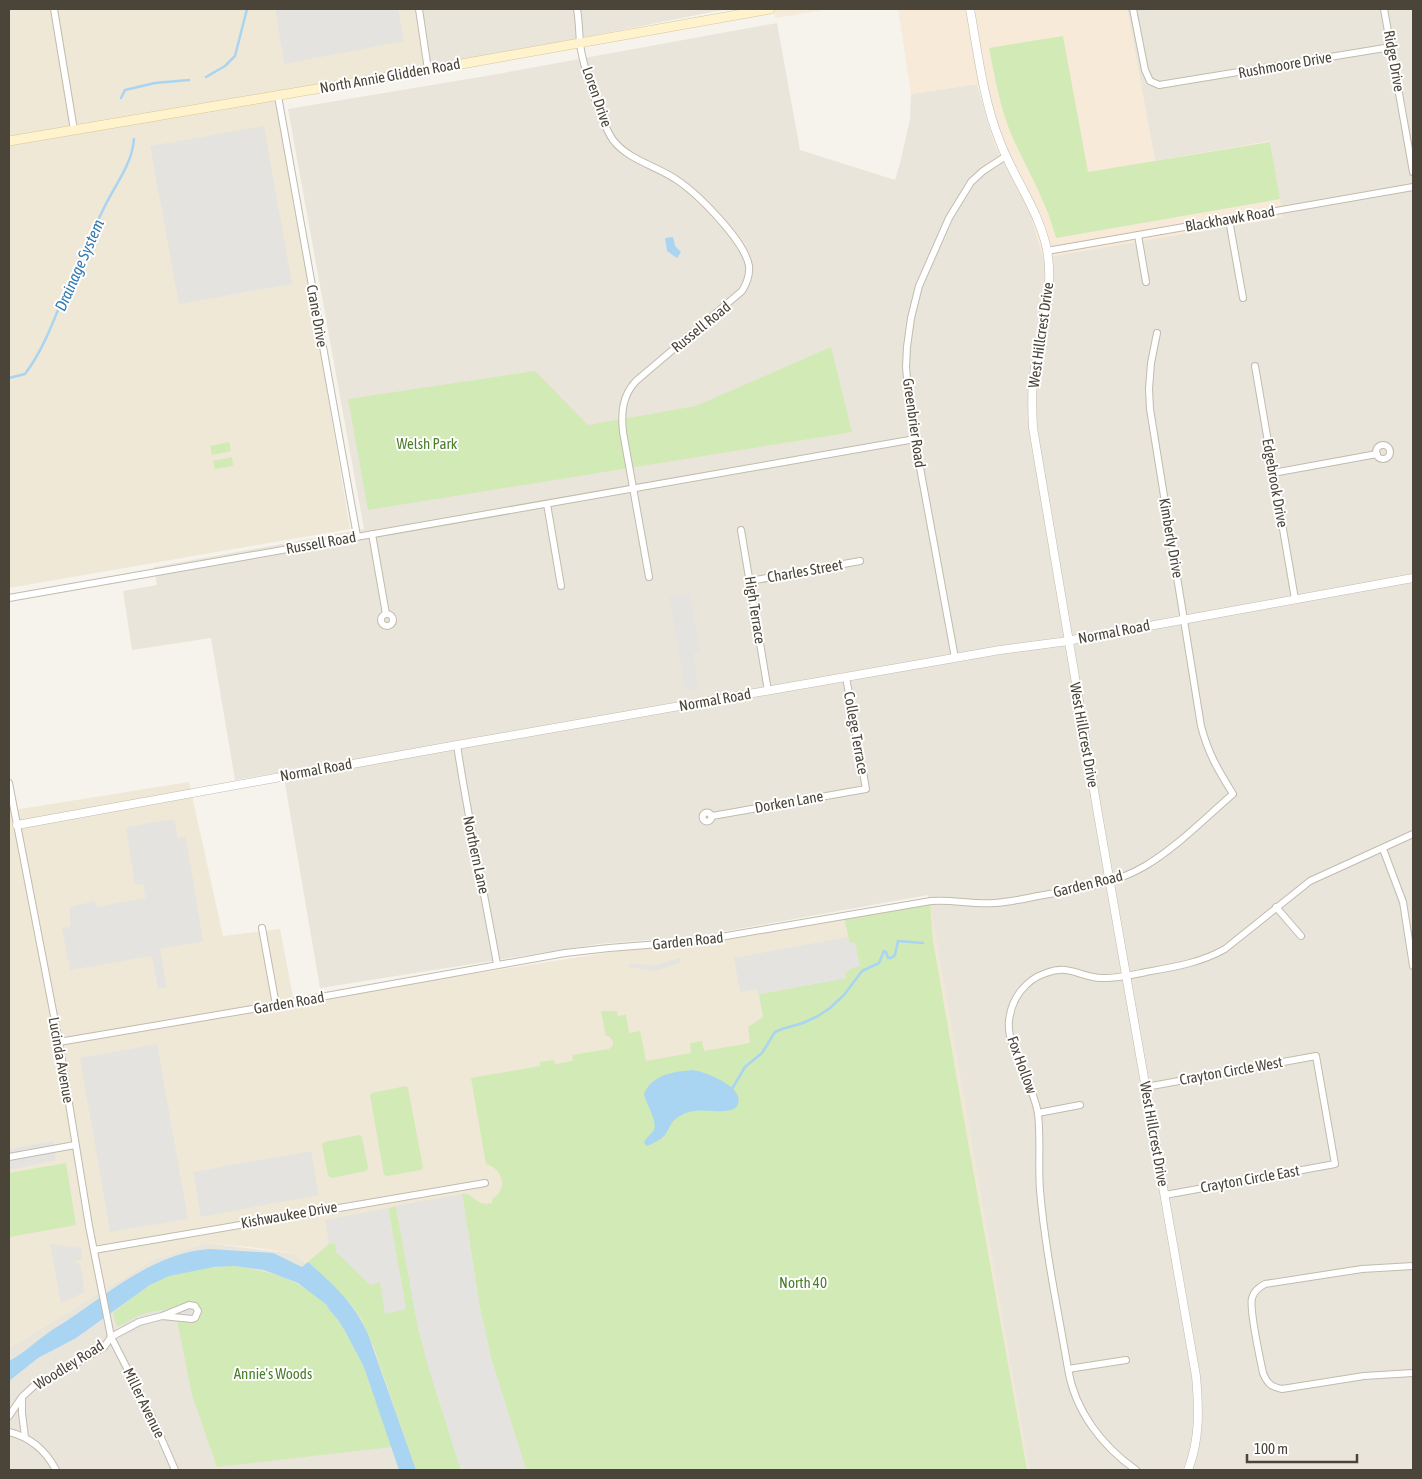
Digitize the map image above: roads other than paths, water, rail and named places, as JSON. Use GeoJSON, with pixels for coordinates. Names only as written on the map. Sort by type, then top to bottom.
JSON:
{"type":"FeatureCollection","features":[{"type":"Feature","properties":{"kind":"main road","name":"North Annie Glidden Road"},"geometry":{"type":"LineString","coordinates":[[9,141],[428,70],[765,9]]}},
{"type":"Feature","properties":{"kind":"street"},"geometry":{"type":"LineString","coordinates":[[54,9],[74,130]]}},
{"type":"Feature","properties":{"kind":"street"},"geometry":{"type":"LineString","coordinates":[[419,9],[428,70]]}},
{"type":"Feature","properties":{"kind":"street","name":"Loren Drive"},"geometry":{"type":"LineString","coordinates":[[577,9],[584,61],[602,118],[614,141],[624,151],[677,180]]}},
{"type":"Feature","properties":{"kind":"street","name":"West Hillcrest Drive"},"geometry":{"type":"LineString","coordinates":[[970,9],[986,100],[996,132],[1039,221],[1047,251],[1049,275],[1047,306],[1034,373],[1032,421],[1068,640],[1196,1376],[1199,1407],[1196,1440],[1188,1470]]}},
{"type":"Feature","properties":{"kind":"street","name":"Rushmoore Drive"},"geometry":{"type":"LineString","coordinates":[[1133,9],[1143,64],[1150,82],[1159,85],[1391,47]]}},
{"type":"Feature","properties":{"kind":"street","name":"Ridge Drive"},"geometry":{"type":"LineString","coordinates":[[1384,9],[1413,172]]}},
{"type":"Feature","properties":{"kind":"street","name":"Crane Drive"},"geometry":{"type":"LineString","coordinates":[[278,96],[357,536]]}},
{"type":"Feature","properties":{"kind":"street","name":"Greenbrier Road"},"geometry":{"type":"LineString","coordinates":[[955,658],[910,413],[906,368],[911,318],[919,286],[944,228],[965,190],[977,176],[1006,156]]}},
{"type":"Feature","properties":{"kind":"street","name":"Russell Road"},"geometry":{"type":"LineString","coordinates":[[634,487],[622,420],[622,408],[627,392],[636,381],[735,299],[742,291],[748,278],[748,261],[737,242],[702,201],[677,180]]}},
{"type":"Feature","properties":{"kind":"street","name":"Blackhawk Road"},"geometry":{"type":"LineString","coordinates":[[1047,251],[1413,187]]}},
{"type":"Feature","properties":{"kind":"street"},"geometry":{"type":"LineString","coordinates":[[1229,220],[1243,298]]}},
{"type":"Feature","properties":{"kind":"street"},"geometry":{"type":"LineString","coordinates":[[1138,235],[1146,282]]}},
{"type":"Feature","properties":{"kind":"street","name":"Kimberly Drive"},"geometry":{"type":"LineString","coordinates":[[1157,334],[1151,363],[1150,409],[1205,743]]}},
{"type":"Feature","properties":{"kind":"street","name":"Edgebrook Drive"},"geometry":{"type":"LineString","coordinates":[[1255,366],[1295,599]]}},
{"type":"Feature","properties":{"kind":"street","name":"Russell Road"},"geometry":{"type":"LineString","coordinates":[[9,598],[915,439]]}},
{"type":"Feature","properties":{"kind":"street"},"geometry":{"type":"LineString","coordinates":[[1273,473],[1377,454]]}},
{"type":"Feature","properties":{"kind":"street"},"geometry":{"type":"LineString","coordinates":[[634,487],[649,577]]}},
{"type":"Feature","properties":{"kind":"street"},"geometry":{"type":"LineString","coordinates":[[547,504],[561,586]]}},
{"type":"Feature","properties":{"kind":"street","name":"High Terrace"},"geometry":{"type":"LineString","coordinates":[[741,530],[768,691]]}},
{"type":"Feature","properties":{"kind":"street"},"geometry":{"type":"LineString","coordinates":[[372,534],[386,614]]}},
{"type":"Feature","properties":{"kind":"street","name":"Charles Street"},"geometry":{"type":"LineString","coordinates":[[750,581],[860,561]]}},
{"type":"Feature","properties":{"kind":"street","name":"Normal Road"},"geometry":{"type":"LineString","coordinates":[[17,825],[457,745],[1068,640],[1413,578]]}},
{"type":"Feature","properties":{"kind":"street","name":"College Terrace"},"geometry":{"type":"LineString","coordinates":[[846,677],[866,789]]}},
{"type":"Feature","properties":{"kind":"street","name":"Garden Road"},"geometry":{"type":"LineString","coordinates":[[59,1042],[276,1005],[497,964],[609,948],[697,942],[931,901],[952,900],[983,904],[1003,903],[1110,881],[1132,873],[1166,852],[1233,794],[1215,766],[1205,743]]}},
{"type":"Feature","properties":{"kind":"street","name":"Northern Lane"},"geometry":{"type":"LineString","coordinates":[[457,745],[467,810],[482,875],[497,964]]}},
{"type":"Feature","properties":{"kind":"street","name":"Lucinda Avenue"},"geometry":{"type":"LineString","coordinates":[[9,783],[59,1042],[75,1145],[111,1338]]}},
{"type":"Feature","properties":{"kind":"street","name":"Dorken Lane"},"geometry":{"type":"LineString","coordinates":[[712,816],[866,789]]}},
{"type":"Feature","properties":{"kind":"street","name":"Fox Hollow"},"geometry":{"type":"LineString","coordinates":[[1136,1470],[1108,1447],[1092,1426],[1072,1389],[1043,1219],[1038,1113],[1028,1080],[1009,1034],[1010,1011],[1016,997],[1032,980],[1056,970],[1074,970],[1102,978],[1127,976],[1185,965],[1213,956],[1225,949],[1310,881],[1413,834]]}},
{"type":"Feature","properties":{"kind":"street"},"geometry":{"type":"LineString","coordinates":[[1383,848],[1403,902],[1413,966]]}},
{"type":"Feature","properties":{"kind":"street"},"geometry":{"type":"LineString","coordinates":[[1276,907],[1301,936]]}},
{"type":"Feature","properties":{"kind":"street"},"geometry":{"type":"LineString","coordinates":[[262,928],[276,1005]]}},
{"type":"Feature","properties":{"kind":"street","name":"Crayton Circle West"},"geometry":{"type":"LineString","coordinates":[[1146,1086],[1316,1056],[1335,1164]]}},
{"type":"Feature","properties":{"kind":"street"},"geometry":{"type":"LineString","coordinates":[[1038,1113],[1080,1105]]}},
{"type":"Feature","properties":{"kind":"street"},"geometry":{"type":"LineString","coordinates":[[9,1157],[75,1145]]}},
{"type":"Feature","properties":{"kind":"street","name":"Crayton Circle East"},"geometry":{"type":"LineString","coordinates":[[1165,1195],[1335,1164]]}},
{"type":"Feature","properties":{"kind":"street","name":"Kishwaukee Drive"},"geometry":{"type":"LineString","coordinates":[[94,1250],[485,1182]]}},
{"type":"Feature","properties":{"kind":"street"},"geometry":{"type":"LineString","coordinates":[[1413,1266],[1362,1270],[1265,1284],[1259,1287],[1251,1305],[1263,1373],[1270,1385],[1282,1389],[1364,1376],[1413,1373]]}},
{"type":"Feature","properties":{"kind":"street"},"geometry":{"type":"LineString","coordinates":[[189,1305],[195,1306],[198,1311],[198,1314],[192,1319],[162,1316],[189,1305]]}},
{"type":"Feature","properties":{"kind":"street","name":"Woodley Road"},"geometry":{"type":"LineString","coordinates":[[9,1416],[22,1397],[36,1384],[65,1370],[104,1347],[111,1338],[139,1322],[162,1316]]}},
{"type":"Feature","properties":{"kind":"street","name":"Miller Avenue"},"geometry":{"type":"LineString","coordinates":[[111,1338],[154,1423],[175,1470]]}},
{"type":"Feature","properties":{"kind":"street"},"geometry":{"type":"LineString","coordinates":[[1068,1370],[1126,1360]]}},
{"type":"Feature","properties":{"kind":"street"},"geometry":{"type":"LineString","coordinates":[[22,1397],[25,1437]]}},
{"type":"Feature","properties":{"kind":"street"},"geometry":{"type":"LineString","coordinates":[[9,1432],[25,1437],[45,1454],[56,1470]]}},
{"type":"Feature","properties":{"kind":"water"},"geometry":{"type":"Polygon","coordinates":[[[673,237],[675,246],[681,252],[677,258],[667,251],[665,238],[673,237]]]}},
{"type":"Feature","properties":{"kind":"water"},"geometry":{"type":"Polygon","coordinates":[[[692,1070],[705,1073],[730,1086],[739,1098],[738,1104],[731,1110],[691,1111],[683,1114],[676,1118],[662,1138],[647,1146],[644,1143],[655,1127],[644,1094],[648,1087],[664,1075],[692,1070]]]}},
{"type":"Feature","properties":{"kind":"water"},"geometry":{"type":"Polygon","coordinates":[[[210,1249],[273,1253],[302,1267],[308,1262],[342,1295],[357,1313],[368,1334],[416,1470],[399,1470],[364,1367],[345,1331],[327,1305],[298,1283],[264,1270],[235,1266],[214,1267],[169,1276],[150,1285],[76,1338],[38,1358],[9,1381],[9,1361],[127,1280],[146,1268],[167,1259],[188,1252],[210,1249]]]}},
{"type":"Feature","properties":{"kind":"waterway","name":"Drainage System"},"geometry":{"type":"LineString","coordinates":[[206,77],[225,66],[235,56],[247,9]]}},
{"type":"Feature","properties":{"kind":"waterway","name":"Drainage System"},"geometry":{"type":"LineString","coordinates":[[121,98],[125,90],[155,83],[189,80]]}},
{"type":"Feature","properties":{"kind":"waterway","name":"Drainage System"},"geometry":{"type":"LineString","coordinates":[[9,378],[25,374],[39,352],[106,203],[126,167],[133,149],[134,139]]}},
{"type":"Feature","properties":{"kind":"waterway"},"geometry":{"type":"LineString","coordinates":[[732,1089],[745,1067],[762,1053],[775,1032],[803,1023],[830,1008],[844,995],[862,971],[879,963],[884,951],[888,958],[895,955],[898,941],[923,943]]}},
{"type":"Feature","properties":{"kind":"park label","name":"Welsh Park"},"geometry":{"type":"Point","coordinates":[427,444]}},
{"type":"Feature","properties":{"kind":"park label","name":"North 40"},"geometry":{"type":"Point","coordinates":[803,1283]}},
{"type":"Feature","properties":{"kind":"park label","name":"Annie's Woods"},"geometry":{"type":"Point","coordinates":[273,1374]}}]}
